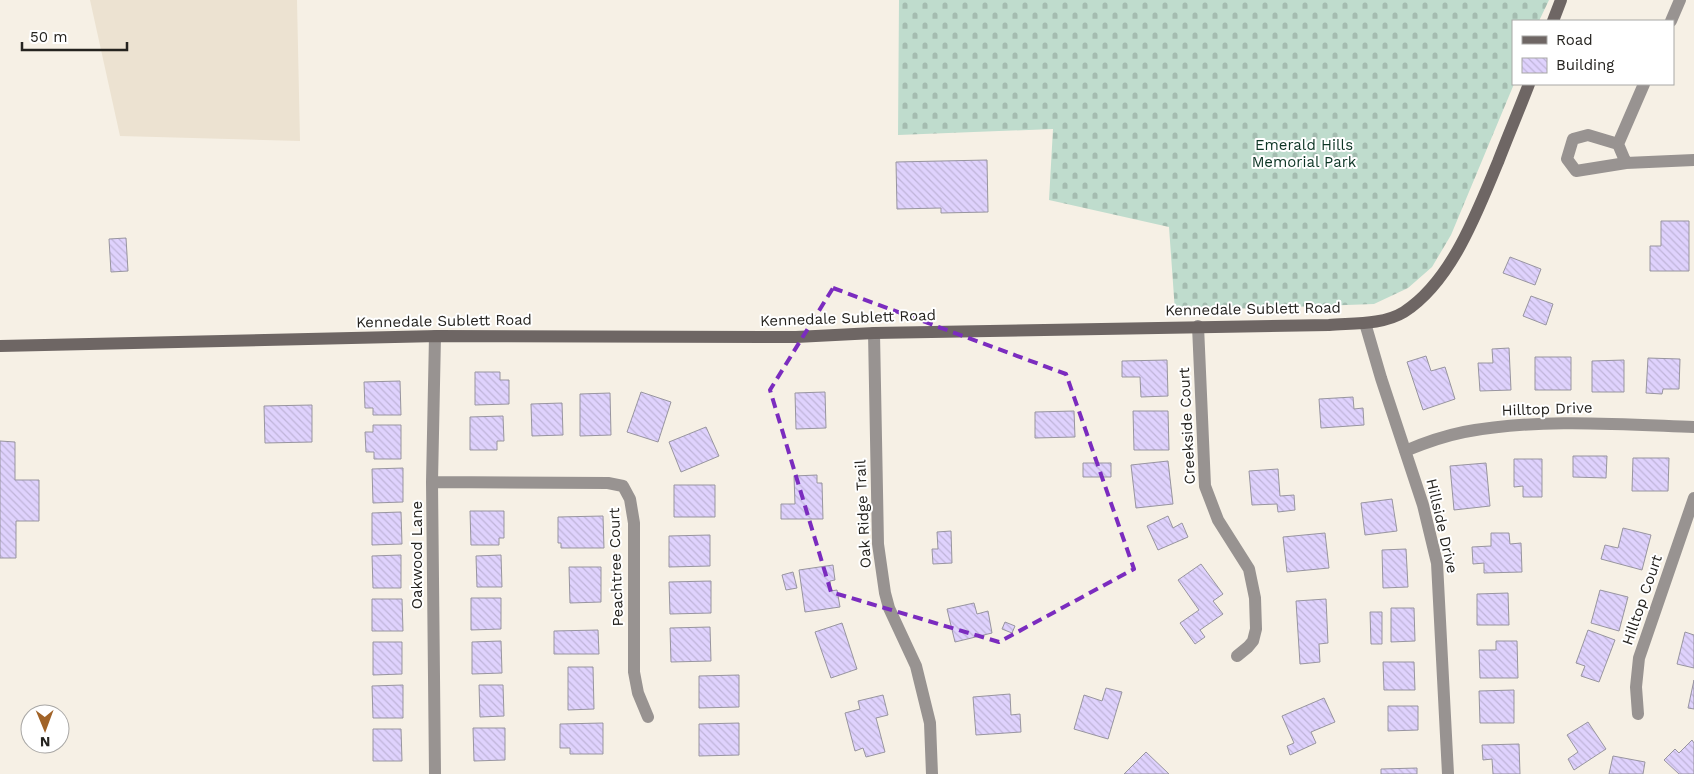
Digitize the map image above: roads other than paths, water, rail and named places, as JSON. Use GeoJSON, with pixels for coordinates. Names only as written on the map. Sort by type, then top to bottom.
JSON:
{"type":"FeatureCollection","features":[{"type":"Feature","properties":{"kind":"main road"},"geometry":{"type":"LineString","coordinates":[[1553,20],[1561,0]]}},
{"type":"Feature","properties":{"kind":"main road","name":"Kennedale Sublett Road"},"geometry":{"type":"LineString","coordinates":[[0,345],[436,336],[796,337],[874,333],[1365,323],[1390,318],[1404,312],[1427,292],[1446,268],[1480,204],[1529,85]]}},
{"type":"Feature","properties":{"kind":"street"},"geometry":{"type":"LineString","coordinates":[[1671,20],[1680,0]]}},
{"type":"Feature","properties":{"kind":"street"},"geometry":{"type":"LineString","coordinates":[[1626,163],[1618,144],[1644,85]]}},
{"type":"Feature","properties":{"kind":"street"},"geometry":{"type":"LineString","coordinates":[[1618,144],[1588,135],[1573,138],[1566,159],[1576,171],[1626,163],[1694,160]]}},
{"type":"Feature","properties":{"kind":"street","name":"Hillside Drive"},"geometry":{"type":"LineString","coordinates":[[1365,323],[1423,505],[1437,563],[1448,774]]}},
{"type":"Feature","properties":{"kind":"street","name":"Creekside Court"},"geometry":{"type":"LineString","coordinates":[[1198,326],[1205,486],[1218,520],[1248,569],[1255,598],[1256,629],[1248,647],[1237,656]]}},
{"type":"Feature","properties":{"kind":"street","name":"Oak Ridge Trail"},"geometry":{"type":"LineString","coordinates":[[874,333],[878,544],[888,608],[916,666],[930,724],[932,774]]}},
{"type":"Feature","properties":{"kind":"street","name":"Oakwood Lane"},"geometry":{"type":"LineString","coordinates":[[434,774],[432,482],[436,336]]}},
{"type":"Feature","properties":{"kind":"street","name":"Hilltop Drive"},"geometry":{"type":"LineString","coordinates":[[1406,451],[1432,440],[1462,432],[1520,424],[1694,426]]}},
{"type":"Feature","properties":{"kind":"street","name":"Peachtree Court"},"geometry":{"type":"LineString","coordinates":[[432,482],[608,483],[623,486],[630,499],[634,523],[634,672],[638,693],[648,716]]}},
{"type":"Feature","properties":{"kind":"street","name":"Hilltop Court"},"geometry":{"type":"LineString","coordinates":[[1638,714],[1636,687],[1639,658],[1694,498]]}},
{"type":"Feature","properties":{"kind":"park label","name":"Emerald Hills Memorial Park"},"geometry":{"type":"Point","coordinates":[1304,154]}}]}
